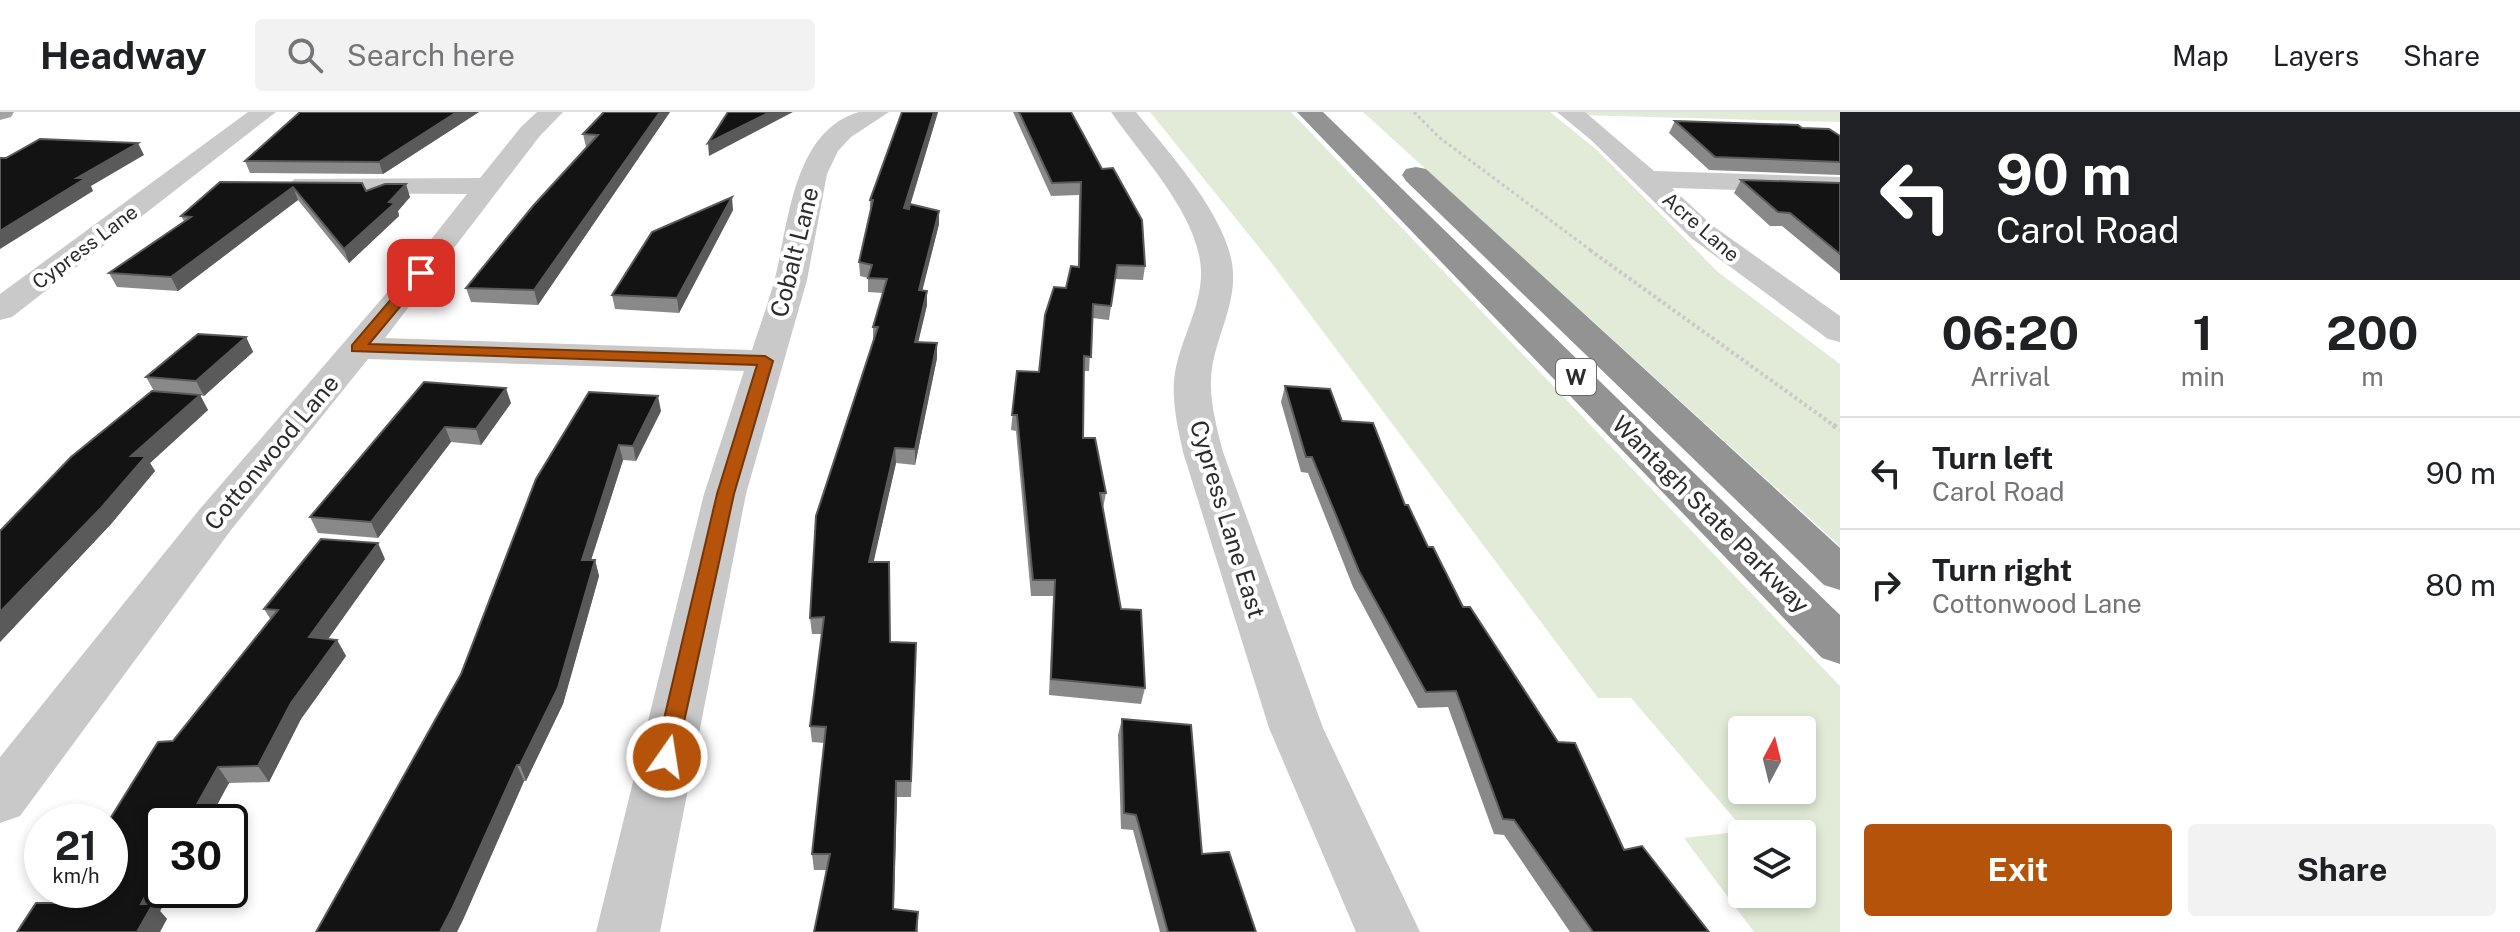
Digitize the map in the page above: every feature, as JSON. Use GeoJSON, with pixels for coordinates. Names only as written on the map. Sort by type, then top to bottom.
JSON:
{"type":"FeatureCollection","features":[{"type":"Feature","properties":{"kind":"highway","name":"Wantagh State Parkway"},"geometry":{"type":"LineString","coordinates":[[1309,112],[1449,249],[1840,645]]}},
{"type":"Feature","properties":{"kind":"highway","name":"Wantagh State Parkway"},"geometry":{"type":"LineString","coordinates":[[1346,112],[1840,574]]}},
{"type":"Feature","properties":{"kind":"street","name":"Cypress Lane"},"geometry":{"type":"LineString","coordinates":[[0,310],[264,112]]}},
{"type":"Feature","properties":{"kind":"street","name":"Cottonwood Lane"},"geometry":{"type":"LineString","coordinates":[[0,799],[215,520],[358,348],[530,132],[551,112]]}},
{"type":"Feature","properties":{"kind":"street","name":"Cobalt Lane"},"geometry":{"type":"LineString","coordinates":[[628,932],[725,494],[791,280],[813,174],[826,148],[842,132],[877,112]]}},
{"type":"Feature","properties":{"kind":"street","name":"Cypress Lane East"},"geometry":{"type":"LineString","coordinates":[[1123,112],[1184,197],[1211,243],[1217,273],[1193,371],[1195,418],[1203,452],[1296,728],[1388,932]]}},
{"type":"Feature","properties":{"kind":"street","name":"Acre Lane"},"geometry":{"type":"LineString","coordinates":[[1569,112],[1600,135],[1702,232],[1840,332]]}},
{"type":"Feature","properties":{"kind":"street"},"geometry":{"type":"LineString","coordinates":[[1646,179],[1840,185]]}},
{"type":"Feature","properties":{"kind":"street"},"geometry":{"type":"LineString","coordinates":[[169,184],[217,184]]}},
{"type":"Feature","properties":{"kind":"street"},"geometry":{"type":"LineString","coordinates":[[281,185],[488,186]]}},
{"type":"Feature","properties":{"kind":"street"},"geometry":{"type":"LineString","coordinates":[[358,348],[765,361]]}},
{"type":"Feature","properties":{"kind":"path"},"geometry":{"type":"LineString","coordinates":[[1414,112],[1440,138],[1671,310],[1840,430]]}},
{"type":"Feature","properties":{"kind":"green space"},"geometry":{"type":"Polygon","coordinates":[[[1150,112],[1291,112],[1840,686],[1840,932],[1754,932],[1736,908],[1816,908],[1816,820],[1736,820],[1631,698],[1598,698],[1270,261],[1150,112]]]}},
{"type":"Feature","properties":{"kind":"green space"},"geometry":{"type":"Polygon","coordinates":[[[1363,112],[1550,112],[1597,150],[1718,272],[1840,364],[1840,546],[1363,112]]]}},
{"type":"Feature","properties":{"kind":"green space"},"geometry":{"type":"Polygon","coordinates":[[[1574,112],[1840,112],[1840,122],[1578,115],[1574,112]]]}},
{"type":"Feature","properties":{"kind":"green space"},"geometry":{"type":"Polygon","coordinates":[[[1728,833],[1728,897],[1684,838],[1728,833]]]}},
{"type":"Feature","properties":{"kind":"building"},"geometry":{"type":"Polygon","coordinates":[[[300,112],[457,112],[379,162],[245,161],[300,112]]]}},
{"type":"Feature","properties":{"kind":"building"},"geometry":{"type":"Polygon","coordinates":[[[604,112],[660,112],[534,290],[466,288],[533,206],[598,135],[583,134],[604,112]]]}},
{"type":"Feature","properties":{"kind":"building"},"geometry":{"type":"Polygon","coordinates":[[[728,112],[770,112],[708,143],[728,112]]]}},
{"type":"Feature","properties":{"kind":"building"},"geometry":{"type":"Polygon","coordinates":[[[902,112],[934,112],[904,208],[909,209],[910,204],[939,211],[919,290],[927,291],[915,342],[937,343],[915,449],[895,448],[869,562],[889,562],[890,642],[916,643],[911,781],[896,781],[893,909],[918,912],[916,932],[814,932],[830,854],[812,854],[826,727],[810,726],[824,617],[810,618],[816,516],[878,327],[873,327],[887,279],[868,278],[872,265],[859,262],[873,200],[870,200],[902,112]]]}},
{"type":"Feature","properties":{"kind":"building"},"geometry":{"type":"Polygon","coordinates":[[[1019,112],[1071,112],[1102,169],[1113,168],[1142,220],[1145,266],[1117,265],[1111,306],[1093,304],[1091,357],[1084,356],[1083,438],[1095,438],[1106,493],[1100,493],[1121,609],[1141,610],[1145,688],[1051,679],[1055,580],[1033,580],[1017,415],[1012,415],[1017,371],[1039,372],[1045,315],[1054,287],[1066,288],[1071,266],[1079,267],[1081,182],[1052,183],[1019,112]]]}},
{"type":"Feature","properties":{"kind":"building"},"geometry":{"type":"Polygon","coordinates":[[[1675,121],[1829,129],[1840,136],[1840,162],[1715,157],[1675,121]]]}},
{"type":"Feature","properties":{"kind":"building"},"geometry":{"type":"Polygon","coordinates":[[[40,139],[138,143],[77,178],[86,178],[0,231],[0,158],[6,158],[40,139]]]}},
{"type":"Feature","properties":{"kind":"building"},"geometry":{"type":"Polygon","coordinates":[[[1741,180],[1840,183],[1840,254],[1790,213],[1778,212],[1741,180]]]}},
{"type":"Feature","properties":{"kind":"building"},"geometry":{"type":"Polygon","coordinates":[[[220,182],[362,183],[366,191],[385,184],[406,184],[389,202],[395,203],[344,249],[293,187],[171,277],[109,273],[191,217],[181,216],[220,182]]]}},
{"type":"Feature","properties":{"kind":"building"},"geometry":{"type":"Polygon","coordinates":[[[732,197],[677,298],[612,295],[652,232],[732,197]]]}},
{"type":"Feature","properties":{"kind":"building"},"geometry":{"type":"Polygon","coordinates":[[[198,334],[246,337],[196,381],[146,377],[198,334]]]}},
{"type":"Feature","properties":{"kind":"building"},"geometry":{"type":"Polygon","coordinates":[[[424,382],[506,388],[476,429],[445,427],[371,522],[310,517],[424,382]]]}},
{"type":"Feature","properties":{"kind":"building"},"geometry":{"type":"Polygon","coordinates":[[[1285,386],[1330,389],[1342,421],[1373,423],[1405,505],[1408,505],[1428,547],[1433,547],[1463,607],[1470,607],[1558,742],[1575,743],[1624,850],[1642,846],[1709,932],[1593,932],[1514,820],[1503,819],[1456,691],[1426,692],[1359,571],[1312,457],[1306,457],[1285,386]]]}},
{"type":"Feature","properties":{"kind":"building"},"geometry":{"type":"Polygon","coordinates":[[[152,391],[200,395],[131,456],[146,456],[101,508],[0,612],[0,531],[71,457],[152,391]]]}},
{"type":"Feature","properties":{"kind":"building"},"geometry":{"type":"Polygon","coordinates":[[[589,392],[658,396],[633,446],[619,445],[582,560],[595,560],[558,688],[520,765],[517,765],[453,907],[440,932],[316,932],[461,674],[536,479],[589,392]]]}},
{"type":"Feature","properties":{"kind":"building"},"geometry":{"type":"Polygon","coordinates":[[[321,539],[378,543],[309,637],[337,640],[291,703],[258,766],[218,767],[197,804],[144,804],[144,899],[141,904],[144,908],[151,908],[137,932],[17,932],[33,908],[128,908],[128,804],[119,804],[158,742],[173,741],[278,610],[264,609],[321,539]]]}},
{"type":"Feature","properties":{"kind":"building"},"geometry":{"type":"Polygon","coordinates":[[[1122,719],[1191,725],[1202,854],[1229,852],[1256,932],[1168,932],[1136,815],[1124,813],[1122,719]]]}},
{"type":"Feature","properties":{"kind":"route"},"geometry":{"type":"LineString","coordinates":[[421,273],[358,348],[765,361],[725,494],[667,757]]}}]}
